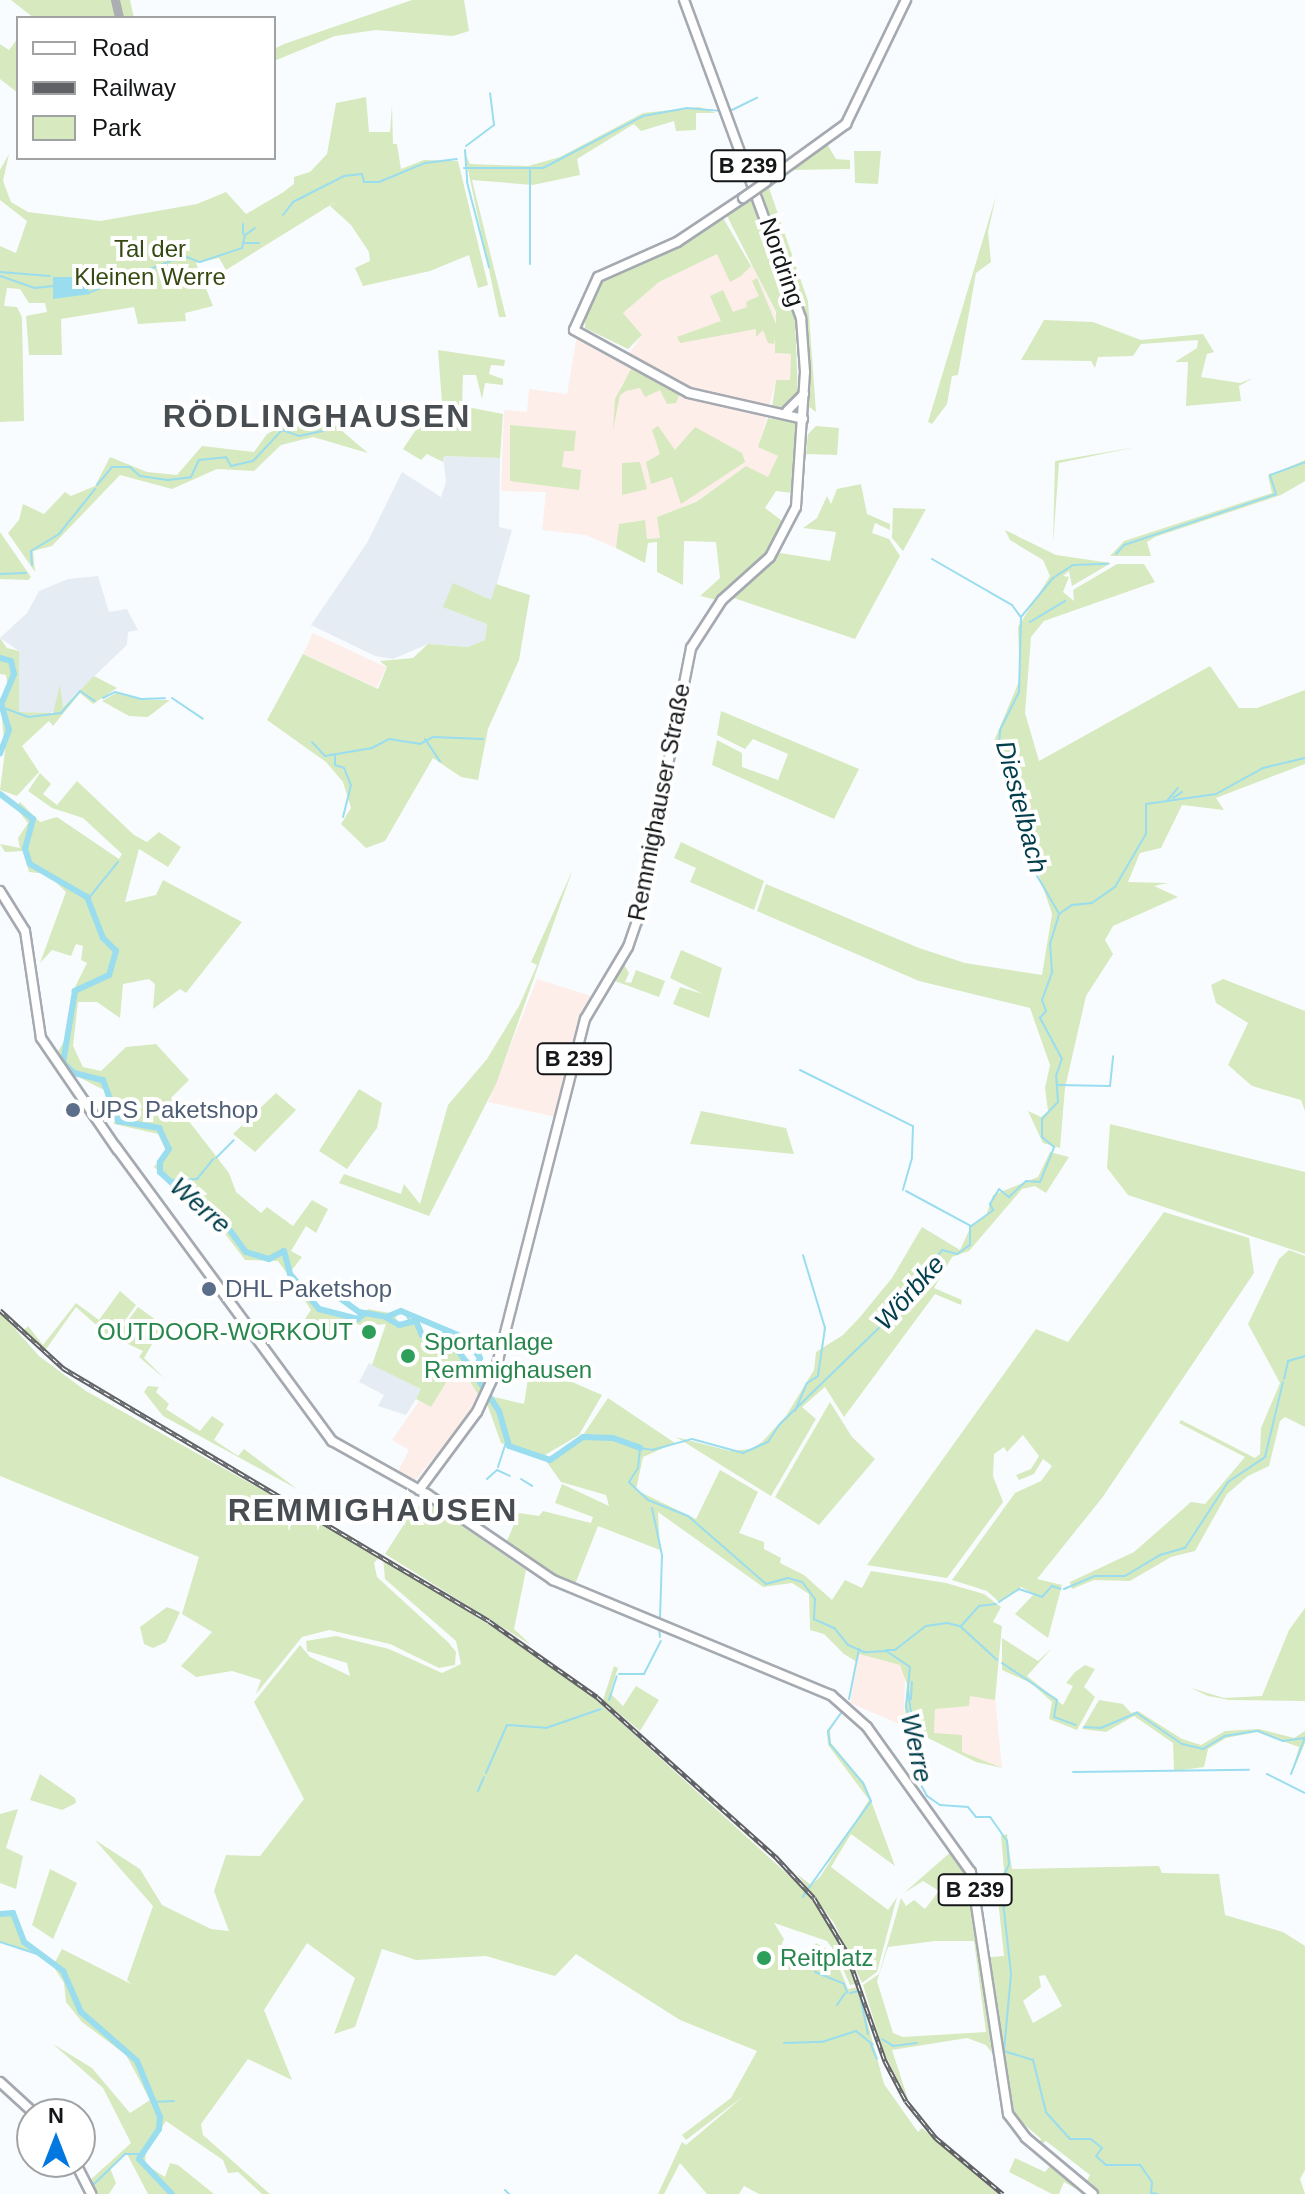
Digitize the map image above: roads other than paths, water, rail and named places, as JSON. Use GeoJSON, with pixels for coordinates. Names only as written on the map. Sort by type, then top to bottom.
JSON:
{"type":"FeatureCollection","features":[{"type":"Feature","properties":{"kind":"main road","name":"Nordring"},"geometry":{"type":"LineString","coordinates":[[684,0],[793,289],[804,335],[804,393]]}},
{"type":"Feature","properties":{"kind":"main road"},"geometry":{"type":"LineString","coordinates":[[803,416],[689,393],[574,330],[598,277],[677,242],[846,124],[906,0]]}},
{"type":"Feature","properties":{"kind":"main road"},"geometry":{"type":"LineString","coordinates":[[783,412],[804,393]]}},
{"type":"Feature","properties":{"kind":"main road","name":"B 239"},"geometry":{"type":"LineString","coordinates":[[803,416],[804,393]]}},
{"type":"Feature","properties":{"kind":"main road","name":"Remmighauser Straße"},"geometry":{"type":"LineString","coordinates":[[423,1492],[486,1396],[552,1162],[582,1028],[637,921],[687,662],[711,614],[770,557],[789,527],[798,492],[803,416]]}},
{"type":"Feature","properties":{"kind":"main road"},"geometry":{"type":"LineString","coordinates":[[0,891],[25,931],[41,1038],[116,1147],[321,1429],[341,1447],[423,1492]]}},
{"type":"Feature","properties":{"kind":"main road"},"geometry":{"type":"LineString","coordinates":[[430,1478],[451,1511]]}},
{"type":"Feature","properties":{"kind":"main road","name":"B 239"},"geometry":{"type":"LineString","coordinates":[[423,1492],[545,1576],[712,1643],[825,1694],[851,1712],[887,1753],[971,1872],[1002,2097],[1012,2122],[1093,2194]]}},
{"type":"Feature","properties":{"kind":"main road"},"geometry":{"type":"LineString","coordinates":[[0,2082],[18,2098]]}},
{"type":"Feature","properties":{"kind":"water"},"geometry":{"type":"Polygon","coordinates":[[[53,277],[84,277],[90,294],[53,299],[53,277]]]}},
{"type":"Feature","properties":{"kind":"waterway"},"geometry":{"type":"LineString","coordinates":[[466,146],[494,125],[490,93]]}},
{"type":"Feature","properties":{"kind":"waterway"},"geometry":{"type":"LineString","coordinates":[[732,110],[757,98]]}},
{"type":"Feature","properties":{"kind":"waterway"},"geometry":{"type":"LineString","coordinates":[[464,168],[543,168],[643,116],[687,108],[720,111]]}},
{"type":"Feature","properties":{"kind":"waterway"},"geometry":{"type":"LineString","coordinates":[[465,150],[467,182],[489,267]]}},
{"type":"Feature","properties":{"kind":"waterway"},"geometry":{"type":"LineString","coordinates":[[283,215],[293,202],[344,176],[362,174],[364,182],[379,182],[425,163],[457,159]]}},
{"type":"Feature","properties":{"kind":"waterway"},"geometry":{"type":"LineString","coordinates":[[530,170],[530,264]]}},
{"type":"Feature","properties":{"kind":"waterway"},"geometry":{"type":"LineString","coordinates":[[243,224],[243,234]]}},
{"type":"Feature","properties":{"kind":"waterway"},"geometry":{"type":"LineString","coordinates":[[88,293],[184,256],[200,262],[242,248],[245,235],[255,228]]}},
{"type":"Feature","properties":{"kind":"waterway"},"geometry":{"type":"LineString","coordinates":[[245,243],[259,243]]}},
{"type":"Feature","properties":{"kind":"waterway"},"geometry":{"type":"LineString","coordinates":[[0,272],[50,276]]}},
{"type":"Feature","properties":{"kind":"waterway"},"geometry":{"type":"LineString","coordinates":[[0,276],[34,288],[54,286]]}},
{"type":"Feature","properties":{"kind":"waterway"},"geometry":{"type":"LineString","coordinates":[[97,485],[112,467],[130,467],[140,476],[168,480],[191,477],[199,460],[226,457],[231,466],[253,461],[282,430],[299,436],[322,431]]}},
{"type":"Feature","properties":{"kind":"waterway","name":"Diestelbach"},"geometry":{"type":"LineString","coordinates":[[1116,554],[1124,545],[1276,494],[1270,475],[1305,462]]}},
{"type":"Feature","properties":{"kind":"waterway"},"geometry":{"type":"LineString","coordinates":[[32,565],[31,551],[59,534],[95,489]]}},
{"type":"Feature","properties":{"kind":"waterway"},"geometry":{"type":"LineString","coordinates":[[932,559],[1012,605],[1020,616]]}},
{"type":"Feature","properties":{"kind":"waterway","name":"Diestelbach"},"geometry":{"type":"LineString","coordinates":[[1058,912],[1032,867],[1024,807],[999,746],[1000,730],[1019,692],[1021,617],[1053,578],[1073,565],[1108,564]]}},
{"type":"Feature","properties":{"kind":"waterway"},"geometry":{"type":"LineString","coordinates":[[0,574],[26,573]]}},
{"type":"Feature","properties":{"kind":"waterway"},"geometry":{"type":"LineString","coordinates":[[1030,622],[1065,601]]}},
{"type":"Feature","properties":{"kind":"waterway","name":"Werre"},"geometry":{"type":"LineString","coordinates":[[0,658],[11,661],[14,674],[1,704],[9,730],[0,753]]}},
{"type":"Feature","properties":{"kind":"waterway"},"geometry":{"type":"LineString","coordinates":[[1,707],[29,717],[61,713],[80,691],[95,701]]}},
{"type":"Feature","properties":{"kind":"waterway"},"geometry":{"type":"LineString","coordinates":[[103,698],[115,692],[141,699],[165,698]]}},
{"type":"Feature","properties":{"kind":"waterway"},"geometry":{"type":"LineString","coordinates":[[172,698],[203,719]]}},
{"type":"Feature","properties":{"kind":"waterway"},"geometry":{"type":"LineString","coordinates":[[312,742],[325,756],[372,748],[389,739],[420,744],[433,737],[483,739]]}},
{"type":"Feature","properties":{"kind":"waterway"},"geometry":{"type":"LineString","coordinates":[[425,739],[440,761]]}},
{"type":"Feature","properties":{"kind":"waterway"},"geometry":{"type":"LineString","coordinates":[[335,756],[335,765],[344,768],[351,785],[343,817]]}},
{"type":"Feature","properties":{"kind":"waterway","name":"Wörbke"},"geometry":{"type":"LineString","coordinates":[[1158,2194],[1151,2193],[1152,2182],[1140,2165],[1106,2165],[1096,2156],[1102,2148],[1091,2139],[1070,2139],[1046,2112],[1033,2060],[1004,2051],[1011,1974],[1001,1883],[1009,1864],[1007,1841],[990,1817],[976,1817],[968,1807],[940,1805],[927,1796],[918,1779],[921,1750],[906,1707],[910,1667],[886,1651],[864,1652],[848,1645],[834,1628],[814,1619],[815,1599],[802,1582],[788,1578],[766,1584],[688,1516],[648,1500],[629,1482],[638,1468],[640,1448],[652,1450],[692,1439],[743,1453],[768,1442],[779,1425],[891,1316],[942,1250],[957,1254],[970,1245],[970,1227],[993,1210],[990,1204],[999,1189],[1009,1197],[1026,1181],[1040,1182],[1054,1147],[1042,1137],[1042,1119],[1058,1102],[1056,1076],[1062,1059],[1040,1018],[1046,1011],[1042,1000],[1052,972],[1050,944],[1059,914],[1072,905],[1092,903],[1115,887],[1146,834],[1146,804],[1216,794],[1263,768],[1305,758]]}},
{"type":"Feature","properties":{"kind":"waterway"},"geometry":{"type":"LineString","coordinates":[[1167,801],[1178,788]]}},
{"type":"Feature","properties":{"kind":"waterway"},"geometry":{"type":"LineString","coordinates":[[1173,798],[1182,792]]}},
{"type":"Feature","properties":{"kind":"waterway","name":"Werre"},"geometry":{"type":"LineString","coordinates":[[0,794],[33,819],[25,849],[30,864],[87,897],[103,938],[116,951],[109,975],[75,991],[63,1063],[74,1073],[103,1080],[118,1121],[159,1128],[169,1149],[160,1162],[160,1172],[206,1215],[224,1222],[246,1252],[269,1259],[284,1251],[290,1274],[319,1309],[358,1319],[365,1313]]}},
{"type":"Feature","properties":{"kind":"waterway"},"geometry":{"type":"LineString","coordinates":[[88,899],[118,862]]}},
{"type":"Feature","properties":{"kind":"waterway"},"geometry":{"type":"LineString","coordinates":[[1058,1085],[1110,1086],[1113,1056]]}},
{"type":"Feature","properties":{"kind":"waterway"},"geometry":{"type":"LineString","coordinates":[[800,1070],[913,1126],[912,1158],[903,1190]]}},
{"type":"Feature","properties":{"kind":"waterway"},"geometry":{"type":"LineString","coordinates":[[216,1158],[234,1140]]}},
{"type":"Feature","properties":{"kind":"waterway"},"geometry":{"type":"LineString","coordinates":[[170,1180],[197,1179],[213,1159]]}},
{"type":"Feature","properties":{"kind":"waterway"},"geometry":{"type":"LineString","coordinates":[[906,1191],[971,1226]]}},
{"type":"Feature","properties":{"kind":"waterway"},"geometry":{"type":"LineString","coordinates":[[795,1411],[807,1383],[818,1376],[825,1328],[803,1255]]}},
{"type":"Feature","properties":{"kind":"waterway","name":"Werre"},"geometry":{"type":"LineString","coordinates":[[305,1290],[326,1288],[359,1312],[386,1317],[401,1311],[465,1338],[480,1358],[474,1373],[499,1411],[509,1446],[550,1460],[583,1437],[613,1438],[640,1448]]}},
{"type":"Feature","properties":{"kind":"waterway","name":"Werre"},"geometry":{"type":"LineString","coordinates":[[406,1315],[410,1321]]}},
{"type":"Feature","properties":{"kind":"waterway","name":"Werre"},"geometry":{"type":"LineString","coordinates":[[387,1318],[399,1325],[416,1321],[422,1335],[459,1352],[474,1373]]}},
{"type":"Feature","properties":{"kind":"waterway","name":"Werre"},"geometry":{"type":"LineString","coordinates":[[443,1332],[454,1335]]}},
{"type":"Feature","properties":{"kind":"waterway"},"geometry":{"type":"LineString","coordinates":[[434,1342],[446,1335]]}},
{"type":"Feature","properties":{"kind":"waterway","name":"Werre"},"geometry":{"type":"LineString","coordinates":[[473,1344],[481,1352],[480,1360]]}},
{"type":"Feature","properties":{"kind":"waterway"},"geometry":{"type":"LineString","coordinates":[[1284,1379],[1288,1361],[1305,1356]]}},
{"type":"Feature","properties":{"kind":"waterway"},"geometry":{"type":"LineString","coordinates":[[1064,1589],[1094,1576],[1125,1576],[1160,1555],[1185,1548],[1228,1482],[1265,1457],[1283,1382]]}},
{"type":"Feature","properties":{"kind":"waterway"},"geometry":{"type":"LineString","coordinates":[[498,1467],[506,1442]]}},
{"type":"Feature","properties":{"kind":"waterway"},"geometry":{"type":"LineString","coordinates":[[487,1479],[497,1470],[510,1476]]}},
{"type":"Feature","properties":{"kind":"waterway"},"geometry":{"type":"LineString","coordinates":[[521,1479],[532,1486]]}},
{"type":"Feature","properties":{"kind":"waterway"},"geometry":{"type":"LineString","coordinates":[[652,1508],[662,1555],[660,1619]]}},
{"type":"Feature","properties":{"kind":"waterway"},"geometry":{"type":"LineString","coordinates":[[999,1602],[1019,1589],[1042,1597],[1052,1586],[1061,1589]]}},
{"type":"Feature","properties":{"kind":"waterway"},"geometry":{"type":"LineString","coordinates":[[961,1626],[979,1606],[996,1604]]}},
{"type":"Feature","properties":{"kind":"waterway"},"geometry":{"type":"LineString","coordinates":[[886,1650],[895,1650],[926,1626],[947,1623],[960,1626],[997,1660]]}},
{"type":"Feature","properties":{"kind":"waterway"},"geometry":{"type":"LineString","coordinates":[[659,1628],[660,1637]]}},
{"type":"Feature","properties":{"kind":"waterway"},"geometry":{"type":"LineString","coordinates":[[619,1674],[644,1674],[661,1641]]}},
{"type":"Feature","properties":{"kind":"waterway"},"geometry":{"type":"LineString","coordinates":[[849,1699],[859,1649]]}},
{"type":"Feature","properties":{"kind":"waterway"},"geometry":{"type":"LineString","coordinates":[[1002,1663],[1057,1700],[1054,1717],[1076,1725]]}},
{"type":"Feature","properties":{"kind":"waterway"},"geometry":{"type":"LineString","coordinates":[[609,1700],[617,1676]]}},
{"type":"Feature","properties":{"kind":"waterway","name":"Werre"},"geometry":{"type":"LineString","coordinates":[[911,1699],[912,1682]]}},
{"type":"Feature","properties":{"kind":"waterway","name":"Werre"},"geometry":{"type":"LineString","coordinates":[[908,1691],[912,1720]]}},
{"type":"Feature","properties":{"kind":"waterway"},"geometry":{"type":"LineString","coordinates":[[486,1773],[507,1725],[546,1728],[601,1709]]}},
{"type":"Feature","properties":{"kind":"waterway"},"geometry":{"type":"LineString","coordinates":[[808,1889],[871,1801],[863,1783],[830,1744],[828,1731],[841,1713]]}},
{"type":"Feature","properties":{"kind":"waterway"},"geometry":{"type":"LineString","coordinates":[[1084,1727],[1101,1728],[1137,1713],[1182,1744],[1203,1749],[1225,1736],[1258,1731],[1283,1741],[1305,1738]]}},
{"type":"Feature","properties":{"kind":"waterway"},"geometry":{"type":"LineString","coordinates":[[915,1717],[917,1729]]}},
{"type":"Feature","properties":{"kind":"waterway"},"geometry":{"type":"LineString","coordinates":[[1291,1774],[1305,1738]]}},
{"type":"Feature","properties":{"kind":"waterway"},"geometry":{"type":"LineString","coordinates":[[1073,1772],[1249,1770]]}},
{"type":"Feature","properties":{"kind":"waterway"},"geometry":{"type":"LineString","coordinates":[[1267,1774],[1305,1793]]}},
{"type":"Feature","properties":{"kind":"waterway"},"geometry":{"type":"LineString","coordinates":[[478,1791],[484,1777]]}},
{"type":"Feature","properties":{"kind":"waterway"},"geometry":{"type":"LineString","coordinates":[[803,1897],[806,1891]]}},
{"type":"Feature","properties":{"kind":"waterway"},"geometry":{"type":"LineString","coordinates":[[0,1914],[13,1913],[24,1942],[63,1971],[81,2012],[137,2061],[160,2117],[159,2129],[139,2159],[172,2194]]}},
{"type":"Feature","properties":{"kind":"waterway"},"geometry":{"type":"LineString","coordinates":[[0,1942],[36,1954]]}},
{"type":"Feature","properties":{"kind":"waterway"},"geometry":{"type":"LineString","coordinates":[[815,1972],[844,1984],[847,1992]]}},
{"type":"Feature","properties":{"kind":"waterway"},"geometry":{"type":"LineString","coordinates":[[850,1993],[859,1991],[868,2034]]}},
{"type":"Feature","properties":{"kind":"waterway"},"geometry":{"type":"LineString","coordinates":[[837,2005],[845,1993]]}},
{"type":"Feature","properties":{"kind":"waterway"},"geometry":{"type":"LineString","coordinates":[[784,2043],[822,2042],[856,2031],[872,2044]]}},
{"type":"Feature","properties":{"kind":"waterway"},"geometry":{"type":"LineString","coordinates":[[882,2039],[893,2046],[917,2043]]}},
{"type":"Feature","properties":{"kind":"waterway"},"geometry":{"type":"LineString","coordinates":[[871,2045],[877,2059]]}},
{"type":"Feature","properties":{"kind":"waterway"},"geometry":{"type":"LineString","coordinates":[[153,2102],[174,2101]]}},
{"type":"Feature","properties":{"kind":"waterway"},"geometry":{"type":"LineString","coordinates":[[93,2185],[125,2154],[140,2154]]}},
{"type":"Feature","properties":{"kind":"waterway"},"geometry":{"type":"LineString","coordinates":[[505,2190],[509,2194]]}},
{"type":"Feature","properties":{"kind":"railway"},"geometry":{"type":"LineString","coordinates":[[0,1310],[63,1368],[489,1621],[597,1697],[775,1856],[814,1898],[846,1951],[885,2061],[906,2101],[936,2138],[1003,2194]]}},
{"type":"Feature","properties":{"kind":"place","name":"UPS Paketshop"},"geometry":{"type":"Point","coordinates":[73,1110]}},
{"type":"Feature","properties":{"kind":"place","name":"DHL Paketshop"},"geometry":{"type":"Point","coordinates":[209,1289]}},
{"type":"Feature","properties":{"kind":"place","name":"OUTDOOR-WORKOUT"},"geometry":{"type":"Point","coordinates":[369,1332]}},
{"type":"Feature","properties":{"kind":"place","name":"Sportanlage Remmighausen"},"geometry":{"type":"Point","coordinates":[408,1356]}},
{"type":"Feature","properties":{"kind":"place","name":"Reitplatz"},"geometry":{"type":"Point","coordinates":[764,1958]}},
{"type":"Feature","properties":{"kind":"district","name":"RÖDLINGHAUSEN"},"geometry":{"type":"Point","coordinates":[317,416]}},
{"type":"Feature","properties":{"kind":"district","name":"REMMIGHAUSEN"},"geometry":{"type":"Point","coordinates":[373,1510]}},
{"type":"Feature","properties":{"kind":"park label","name":"Tal der Kleinen Werre"},"geometry":{"type":"Point","coordinates":[150,263]}}]}
